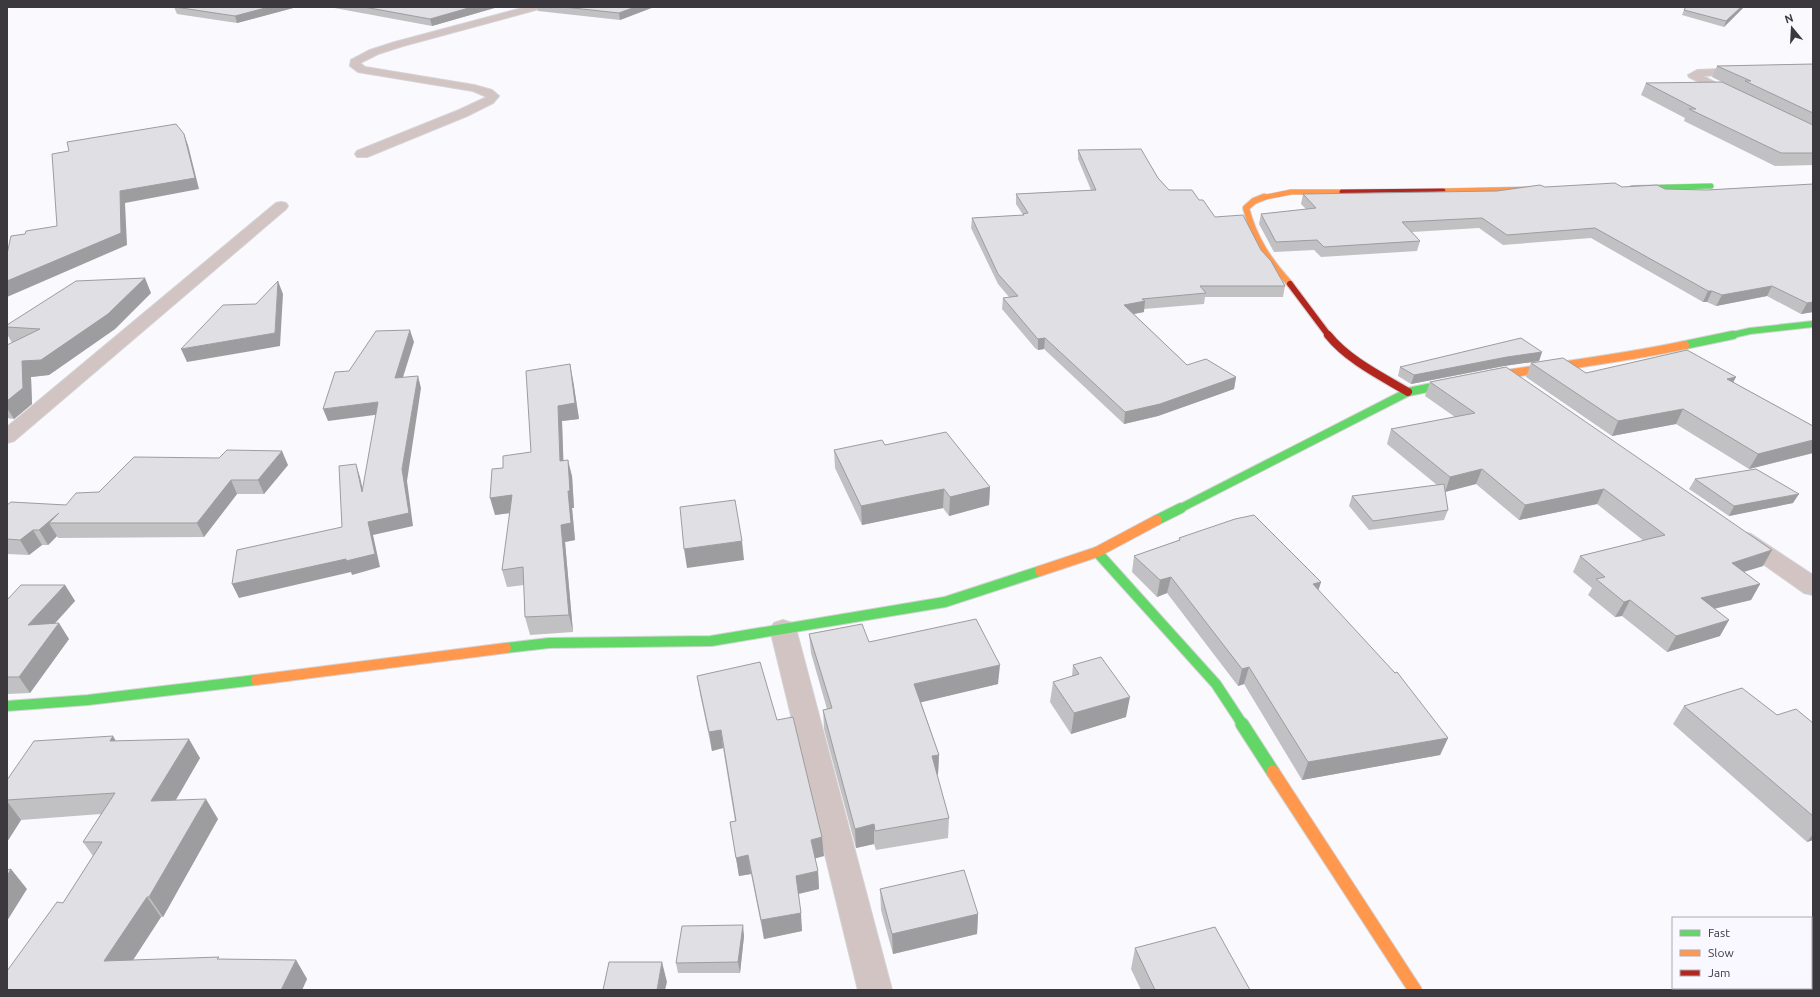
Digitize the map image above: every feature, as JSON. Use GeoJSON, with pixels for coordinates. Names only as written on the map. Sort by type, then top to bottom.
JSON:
{"type":"FeatureCollection","features":[{"type":"Feature","properties":{"kind":"street"},"geometry":{"type":"LineString","coordinates":[[362,154],[463,113],[489,101],[493,96],[488,92],[474,88],[362,70],[356,66],[355,62],[374,52],[399,44],[536,7]]}},
{"type":"Feature","properties":{"kind":"street"},"geometry":{"type":"LineString","coordinates":[[1741,100],[1693,75],[1697,73],[1719,71],[1757,71]]}},
{"type":"Feature","properties":{"kind":"street"},"geometry":{"type":"LineString","coordinates":[[1623,188],[1711,186]]}},
{"type":"Feature","properties":{"kind":"street"},"geometry":{"type":"LineString","coordinates":[[1408,392],[1360,363],[1334,342],[1325,332],[1299,294],[1268,260],[1250,228],[1246,208],[1250,201],[1262,197],[1295,193],[1543,189]]}},
{"type":"Feature","properties":{"kind":"street"},"geometry":{"type":"LineString","coordinates":[[7,438],[281,206]]}},
{"type":"Feature","properties":{"kind":"street"},"geometry":{"type":"LineString","coordinates":[[7,706],[88,700],[549,643],[712,641],[945,602],[1097,552],[1280,456],[1408,392],[1504,374],[1653,352],[1750,331],[1813,324]]}},
{"type":"Feature","properties":{"kind":"street"},"geometry":{"type":"LineString","coordinates":[[1504,374],[1530,392]]}},
{"type":"Feature","properties":{"kind":"street"},"geometry":{"type":"LineString","coordinates":[[1728,528],[1813,587]]}},
{"type":"Feature","properties":{"kind":"street"},"geometry":{"type":"LineString","coordinates":[[1097,552],[1216,684],[1415,990]]}},
{"type":"Feature","properties":{"kind":"street"},"geometry":{"type":"LineString","coordinates":[[783,629],[874,990]]}},
{"type":"Feature","properties":{"kind":"building"},"geometry":{"type":"Polygon","coordinates":[[[175,7],[269,7],[235,16],[175,7]]]}},
{"type":"Feature","properties":{"kind":"building"},"geometry":{"type":"Polygon","coordinates":[[[364,7],[472,7],[430,19],[364,7]]]}},
{"type":"Feature","properties":{"kind":"building"},"geometry":{"type":"Polygon","coordinates":[[[564,7],[635,7],[619,13],[564,7]]]}},
{"type":"Feature","properties":{"kind":"building"},"geometry":{"type":"Polygon","coordinates":[[[1686,7],[1741,7],[1726,21],[1684,10],[1686,7]]]}},
{"type":"Feature","properties":{"kind":"building"},"geometry":{"type":"Polygon","coordinates":[[[1813,64],[1813,113],[1745,81],[1751,81],[1717,66],[1813,64]]]}},
{"type":"Feature","properties":{"kind":"building"},"geometry":{"type":"Polygon","coordinates":[[[1722,82],[1813,125],[1813,153],[1781,153],[1689,109],[1696,109],[1646,83],[1722,82]]]}},
{"type":"Feature","properties":{"kind":"building"},"geometry":{"type":"Polygon","coordinates":[[[176,124],[184,134],[195,178],[120,191],[121,233],[7,281],[7,254],[11,236],[25,234],[26,231],[57,226],[52,154],[69,151],[67,142],[176,124]]]}},
{"type":"Feature","properties":{"kind":"building"},"geometry":{"type":"Polygon","coordinates":[[[1141,149],[1158,178],[1169,190],[1192,190],[1199,200],[1203,200],[1215,217],[1243,215],[1261,250],[1271,261],[1285,286],[1200,286],[1206,293],[1142,299],[1145,301],[1124,305],[1187,365],[1206,359],[1236,377],[1160,404],[1125,412],[1045,338],[1038,339],[1003,298],[1018,296],[998,274],[972,218],[1024,215],[1023,214],[1028,213],[1016,194],[1096,190],[1078,150],[1141,149]]]}},
{"type":"Feature","properties":{"kind":"building"},"geometry":{"type":"Polygon","coordinates":[[[1615,183],[1622,187],[1657,185],[1665,189],[1707,190],[1813,184],[1813,302],[1807,303],[1772,286],[1722,295],[1708,291],[1595,228],[1507,235],[1482,218],[1402,222],[1420,241],[1324,247],[1317,240],[1276,242],[1261,214],[1316,208],[1303,194],[1497,191],[1540,185],[1545,187],[1615,183]]]}},
{"type":"Feature","properties":{"kind":"building"},"geometry":{"type":"Polygon","coordinates":[[[145,278],[108,314],[41,360],[22,361],[23,388],[7,401],[7,345],[40,329],[7,327],[7,325],[76,281],[145,278]]]}},
{"type":"Feature","properties":{"kind":"building"},"geometry":{"type":"Polygon","coordinates":[[[278,281],[275,333],[181,349],[223,305],[256,304],[278,281]]]}},
{"type":"Feature","properties":{"kind":"building"},"geometry":{"type":"Polygon","coordinates":[[[410,330],[395,378],[418,376],[402,469],[409,513],[368,522],[375,554],[232,584],[237,550],[342,527],[339,466],[356,464],[362,492],[378,402],[323,409],[335,372],[349,371],[376,331],[410,330]]]}},
{"type":"Feature","properties":{"kind":"building"},"geometry":{"type":"Polygon","coordinates":[[[1521,338],[1542,352],[1507,357],[1414,375],[1400,367],[1521,338]]]}},
{"type":"Feature","properties":{"kind":"building"},"geometry":{"type":"Polygon","coordinates":[[[1687,350],[1736,377],[1727,379],[1813,426],[1813,440],[1758,454],[1683,409],[1618,421],[1531,363],[1563,358],[1586,373],[1687,350]]]}},
{"type":"Feature","properties":{"kind":"building"},"geometry":{"type":"Polygon","coordinates":[[[570,364],[575,403],[558,406],[560,461],[568,460],[570,491],[568,491],[571,523],[561,525],[569,615],[525,617],[523,567],[502,570],[512,495],[490,498],[492,469],[503,468],[503,456],[531,452],[526,371],[570,364]]]}},
{"type":"Feature","properties":{"kind":"building"},"geometry":{"type":"Polygon","coordinates":[[[1506,367],[1772,550],[1732,563],[1760,584],[1701,598],[1729,620],[1676,636],[1630,600],[1624,602],[1596,579],[1605,577],[1580,556],[1665,535],[1604,489],[1525,505],[1482,469],[1450,477],[1391,429],[1475,413],[1430,382],[1506,367]]]}},
{"type":"Feature","properties":{"kind":"building"},"geometry":{"type":"Polygon","coordinates":[[[946,432],[990,487],[950,497],[944,489],[861,506],[834,450],[882,440],[885,445],[946,432]]]}},
{"type":"Feature","properties":{"kind":"building"},"geometry":{"type":"Polygon","coordinates":[[[227,450],[282,451],[258,480],[231,480],[197,523],[49,523],[59,513],[39,530],[33,530],[20,540],[7,539],[7,505],[11,502],[66,505],[76,493],[99,492],[134,457],[219,458],[227,450]]]}},
{"type":"Feature","properties":{"kind":"building"},"geometry":{"type":"Polygon","coordinates":[[[1756,469],[1799,494],[1734,506],[1695,479],[1756,469]]]}},
{"type":"Feature","properties":{"kind":"building"},"geometry":{"type":"Polygon","coordinates":[[[1444,484],[1448,510],[1373,521],[1352,496],[1444,484]]]}},
{"type":"Feature","properties":{"kind":"building"},"geometry":{"type":"Polygon","coordinates":[[[735,500],[742,541],[684,549],[680,507],[735,500]]]}},
{"type":"Feature","properties":{"kind":"building"},"geometry":{"type":"Polygon","coordinates":[[[1254,515],[1321,582],[1313,584],[1395,673],[1397,672],[1448,738],[1308,762],[1249,667],[1242,669],[1171,577],[1160,580],[1134,556],[1180,540],[1179,538],[1235,519],[1254,515]]]}},
{"type":"Feature","properties":{"kind":"building"},"geometry":{"type":"Polygon","coordinates":[[[21,585],[65,585],[28,625],[59,623],[19,677],[7,677],[7,600],[21,585]]]}},
{"type":"Feature","properties":{"kind":"building"},"geometry":{"type":"Polygon","coordinates":[[[976,619],[1000,665],[914,684],[939,755],[932,756],[949,818],[875,831],[874,824],[855,829],[823,710],[832,708],[809,634],[862,624],[869,642],[976,619]]]}},
{"type":"Feature","properties":{"kind":"building"},"geometry":{"type":"Polygon","coordinates":[[[1101,657],[1130,697],[1074,713],[1053,682],[1079,674],[1073,665],[1101,657]]]}},
{"type":"Feature","properties":{"kind":"building"},"geometry":{"type":"Polygon","coordinates":[[[760,662],[777,720],[793,717],[822,837],[811,840],[818,871],[796,876],[801,913],[761,920],[748,855],[736,858],[730,822],[736,821],[721,730],[709,732],[697,676],[760,662]]]}},
{"type":"Feature","properties":{"kind":"building"},"geometry":{"type":"Polygon","coordinates":[[[1742,688],[1777,715],[1796,709],[1813,723],[1813,816],[1684,706],[1742,688]]]}},
{"type":"Feature","properties":{"kind":"building"},"geometry":{"type":"Polygon","coordinates":[[[113,736],[110,741],[189,739],[151,801],[206,799],[149,897],[147,897],[104,961],[219,957],[217,959],[296,960],[281,990],[7,990],[7,971],[57,902],[63,903],[102,842],[83,842],[115,793],[7,800],[7,780],[34,741],[113,736]]]}},
{"type":"Feature","properties":{"kind":"building"},"geometry":{"type":"Polygon","coordinates":[[[11,869],[7,876],[7,870],[11,869]]]}},
{"type":"Feature","properties":{"kind":"building"},"geometry":{"type":"Polygon","coordinates":[[[964,870],[978,914],[892,934],[880,889],[964,870]]]}},
{"type":"Feature","properties":{"kind":"building"},"geometry":{"type":"Polygon","coordinates":[[[743,925],[738,962],[676,963],[682,926],[743,925]]]}},
{"type":"Feature","properties":{"kind":"building"},"geometry":{"type":"Polygon","coordinates":[[[1215,927],[1250,990],[1155,990],[1135,948],[1215,927]]]}},
{"type":"Feature","properties":{"kind":"building"},"geometry":{"type":"Polygon","coordinates":[[[609,962],[662,962],[657,990],[603,990],[609,962]]]}},
{"type":"Feature","properties":{"kind":"traffic: fast"},"geometry":{"type":"LineString","coordinates":[[1632,188],[1711,186]]}},
{"type":"Feature","properties":{"kind":"traffic: fast"},"geometry":{"type":"LineString","coordinates":[[1685,345],[1750,331],[1813,324]]}},
{"type":"Feature","properties":{"kind":"traffic: fast"},"geometry":{"type":"LineString","coordinates":[[1157,520],[1408,392],[1447,384]]}},
{"type":"Feature","properties":{"kind":"traffic: fast"},"geometry":{"type":"LineString","coordinates":[[1097,552],[1216,684],[1273,772]]}},
{"type":"Feature","properties":{"kind":"traffic: fast"},"geometry":{"type":"LineString","coordinates":[[506,648],[549,643],[711,641],[945,602],[1040,571]]}},
{"type":"Feature","properties":{"kind":"traffic: fast"},"geometry":{"type":"LineString","coordinates":[[7,706],[88,700],[256,680]]}},
{"type":"Feature","properties":{"kind":"traffic: slow"},"geometry":{"type":"LineString","coordinates":[[1443,191],[1534,189]]}},
{"type":"Feature","properties":{"kind":"traffic: slow"},"geometry":{"type":"LineString","coordinates":[[1290,284],[1274,266],[1262,249],[1253,231],[1246,208],[1254,201],[1265,196],[1291,192],[1342,192]]}},
{"type":"Feature","properties":{"kind":"traffic: slow"},"geometry":{"type":"LineString","coordinates":[[1447,384],[1504,373],[1653,352],[1685,345]]}},
{"type":"Feature","properties":{"kind":"traffic: slow"},"geometry":{"type":"LineString","coordinates":[[1040,571],[1097,552],[1157,520]]}},
{"type":"Feature","properties":{"kind":"traffic: slow"},"geometry":{"type":"LineString","coordinates":[[256,680],[506,648]]}},
{"type":"Feature","properties":{"kind":"traffic: slow"},"geometry":{"type":"LineString","coordinates":[[1273,772],[1415,990]]}},
{"type":"Feature","properties":{"kind":"traffic: jam"},"geometry":{"type":"LineString","coordinates":[[1342,192],[1443,191]]}},
{"type":"Feature","properties":{"kind":"traffic: jam"},"geometry":{"type":"LineString","coordinates":[[1290,284],[1334,342],[1360,363],[1408,392]]}}]}
